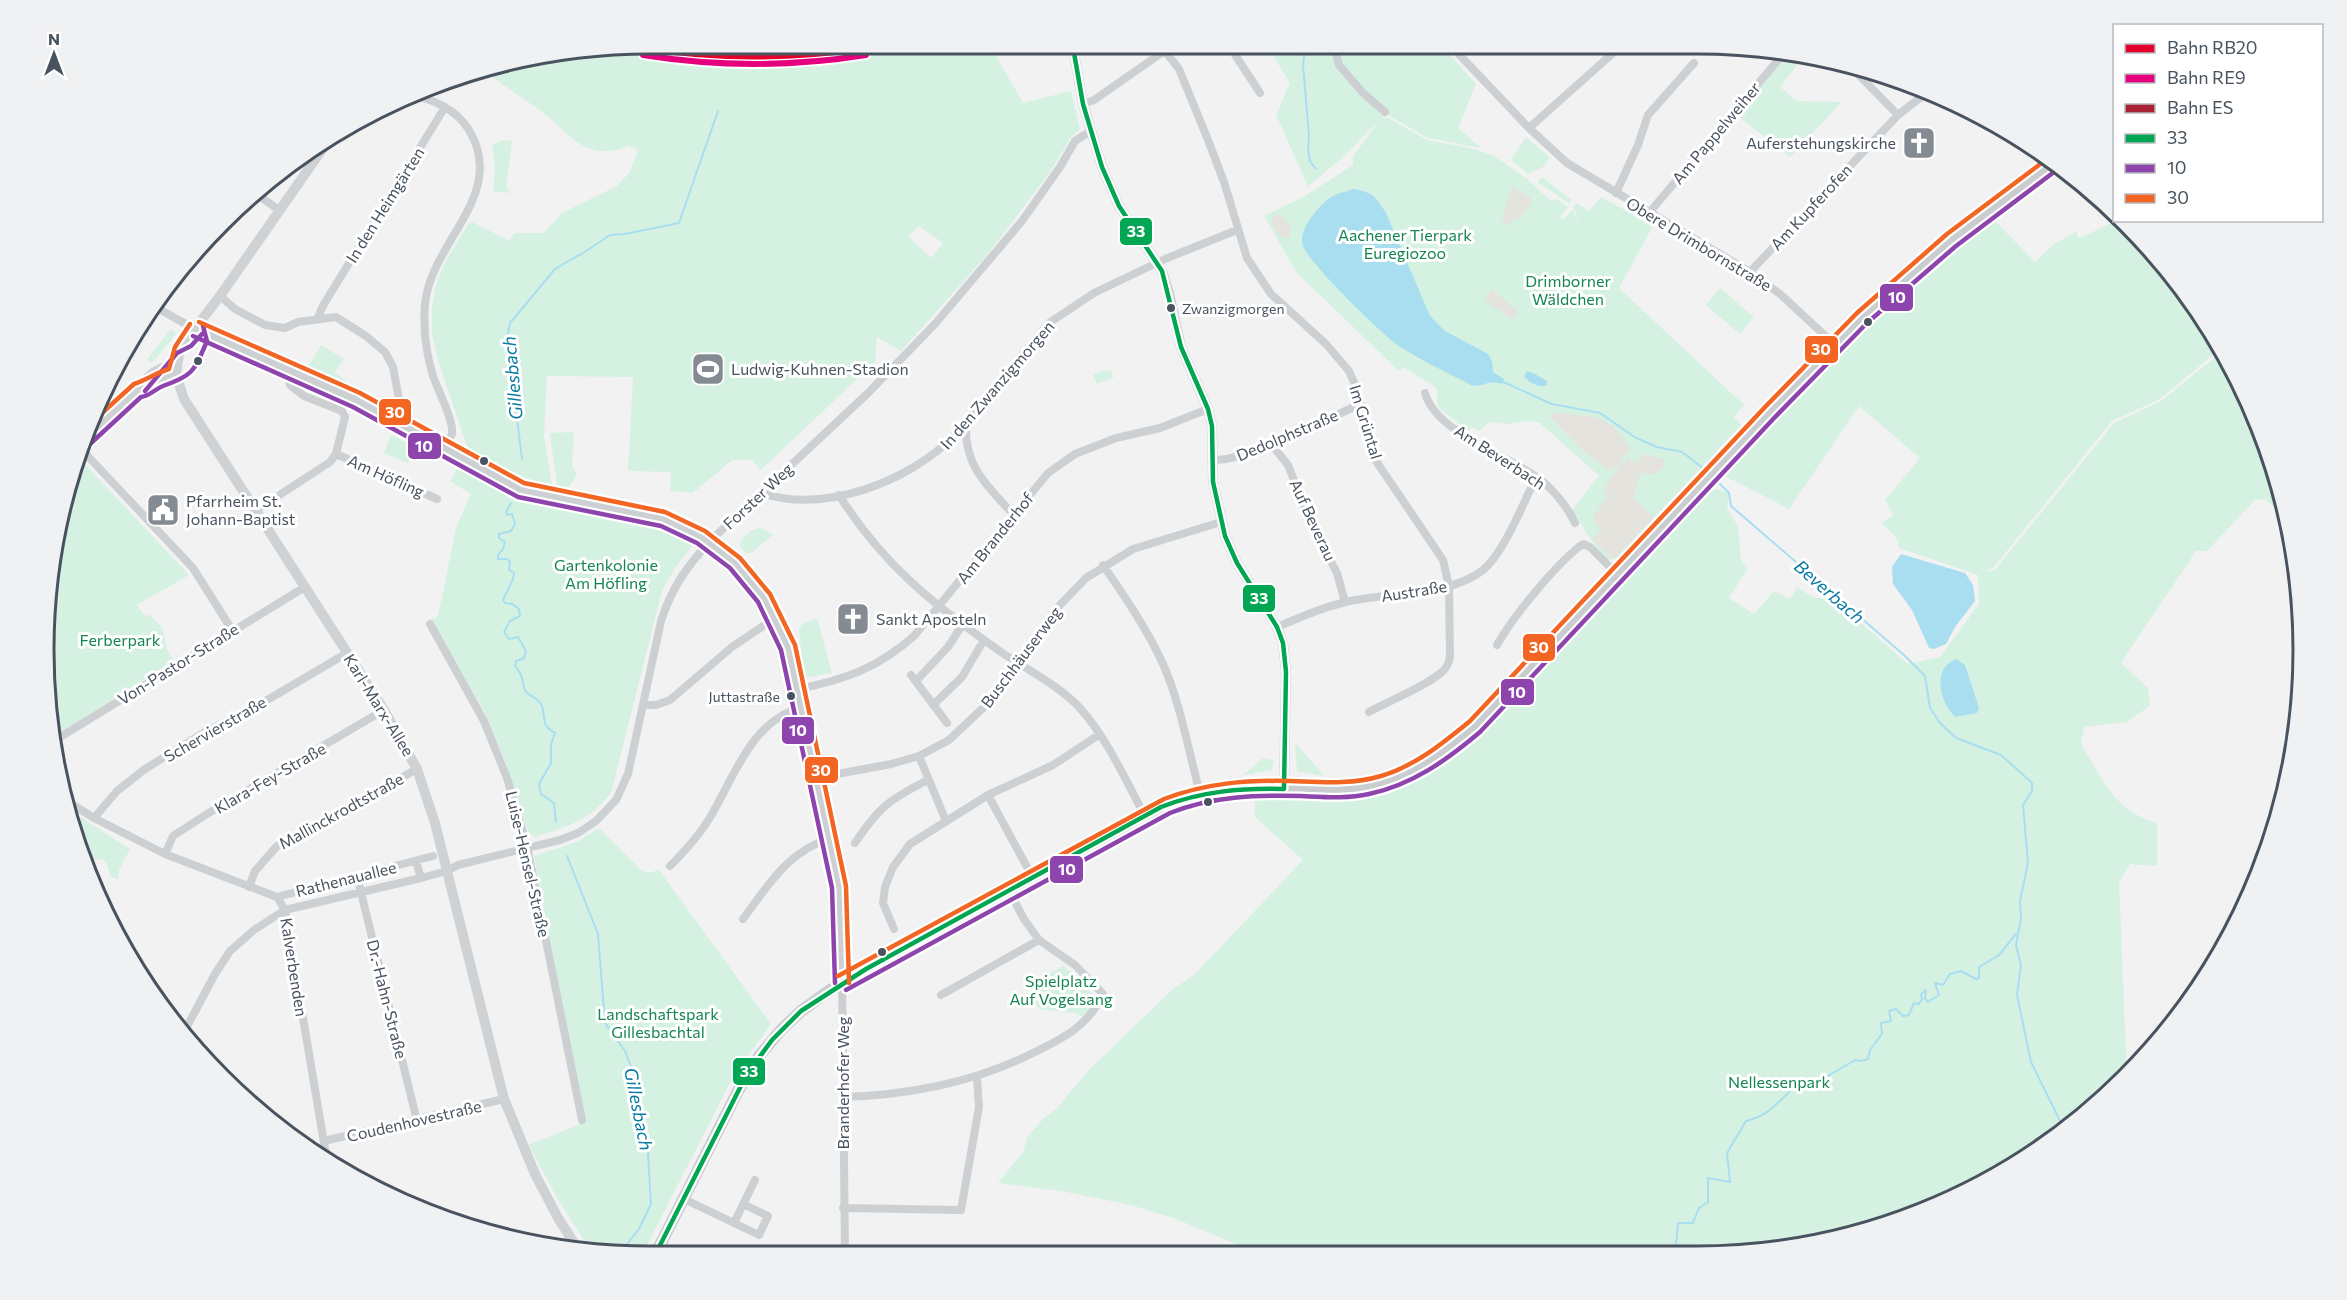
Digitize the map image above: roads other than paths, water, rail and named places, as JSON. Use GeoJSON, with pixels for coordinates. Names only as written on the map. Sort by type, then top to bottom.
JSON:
{"type":"FeatureCollection","features":[{"type":"Feature","properties":{"kind":"main road"},"geometry":{"type":"LineString","coordinates":[[660,1246],[738,1091],[760,1055],[801,1011],[842,983],[1167,804],[1200,793],[1225,789],[1331,790],[1368,787],[1415,770],[1435,758],[1474,727],[1718,467],[1877,303],[1942,246],[2047,168]]}},
{"type":"Feature","properties":{"kind":"street"},"geometry":{"type":"LineString","coordinates":[[1074,54],[1083,104],[1111,190],[1157,263],[1169,293],[1181,347],[1208,409],[1212,426],[1213,482],[1221,522],[1237,563],[1277,627],[1282,643],[1286,665],[1284,789]]}},
{"type":"Feature","properties":{"kind":"street","name":"Im Grüntal"},"geometry":{"type":"LineString","coordinates":[[1083,104],[1094,100],[1161,54]]}},
{"type":"Feature","properties":{"kind":"street","name":"Im Grüntal"},"geometry":{"type":"LineString","coordinates":[[1171,54],[1179,69],[1224,182],[1247,258],[1257,276],[1287,310],[1338,357],[1348,371],[1357,389],[1370,447],[1376,461],[1443,560],[1449,586],[1450,657],[1448,665],[1441,673],[1369,712]]}},
{"type":"Feature","properties":{"kind":"street"},"geometry":{"type":"LineString","coordinates":[[1235,54],[1260,93]]}},
{"type":"Feature","properties":{"kind":"street"},"geometry":{"type":"LineString","coordinates":[[1336,54],[1339,64],[1363,93],[1385,112]]}},
{"type":"Feature","properties":{"kind":"street","name":"Obere Drimbornstraße"},"geometry":{"type":"LineString","coordinates":[[1461,54],[1529,128],[1567,163],[1750,272],[1780,294],[1835,345]]}},
{"type":"Feature","properties":{"kind":"street"},"geometry":{"type":"LineString","coordinates":[[1529,128],[1612,54]]}},
{"type":"Feature","properties":{"kind":"street","name":"Am Pappelweiher"},"geometry":{"type":"LineString","coordinates":[[1649,213],[1778,60]]}},
{"type":"Feature","properties":{"kind":"street","name":"Obere Drimbornstraße"},"geometry":{"type":"LineString","coordinates":[[1616,193],[1638,145],[1648,115],[1694,63]]}},
{"type":"Feature","properties":{"kind":"street"},"geometry":{"type":"LineString","coordinates":[[1861,77],[1898,115]]}},
{"type":"Feature","properties":{"kind":"street","name":"Am Kupferofen"},"geometry":{"type":"LineString","coordinates":[[1750,272],[1898,115],[1921,97]]}},
{"type":"Feature","properties":{"kind":"street"},"geometry":{"type":"LineString","coordinates":[[424,98],[445,107],[465,124],[473,136],[481,174],[475,199],[432,272],[425,305],[428,356],[452,428],[445,449]]}},
{"type":"Feature","properties":{"kind":"street","name":"In den Heimgärten"},"geometry":{"type":"LineString","coordinates":[[317,318],[445,107]]}},
{"type":"Feature","properties":{"kind":"street","name":"Forster Weg"},"geometry":{"type":"LineString","coordinates":[[447,871],[458,865],[527,846],[560,840],[578,833],[596,821],[616,800],[628,774],[661,621],[668,601],[686,567],[709,542],[867,394],[935,324],[1022,221],[1060,167],[1074,141],[1091,131]]}},
{"type":"Feature","properties":{"kind":"street","name":"Karl-Marx-Allee"},"geometry":{"type":"LineString","coordinates":[[320,154],[220,296],[184,343],[177,363],[176,375],[184,399],[384,710],[417,769],[427,796],[447,871],[504,1099],[535,1174],[573,1241]]}},
{"type":"Feature","properties":{"kind":"street"},"geometry":{"type":"LineString","coordinates":[[262,198],[279,210]]}},
{"type":"Feature","properties":{"kind":"street","name":"In den Zwanzigmorgen"},"geometry":{"type":"LineString","coordinates":[[761,493],[777,498],[797,500],[839,495],[881,483],[918,465],[936,453],[966,422],[1049,322],[1082,299],[1157,263],[1237,230]]}},
{"type":"Feature","properties":{"kind":"street"},"geometry":{"type":"LineString","coordinates":[[220,296],[243,314],[265,325],[285,328],[298,322],[336,317],[373,341],[389,359],[396,377],[401,410],[399,423]]}},
{"type":"Feature","properties":{"kind":"street","name":"Branderhofer Weg"},"geometry":{"type":"LineString","coordinates":[[161,310],[196,328],[356,400],[521,490],[663,519],[709,542],[735,563],[753,583],[775,618],[788,647],[839,886],[845,1246]]}},
{"type":"Feature","properties":{"kind":"street"},"geometry":{"type":"LineString","coordinates":[[97,427],[138,390],[141,383],[153,372],[177,363]]}},
{"type":"Feature","properties":{"kind":"street","name":"Am Höfling"},"geometry":{"type":"LineString","coordinates":[[255,511],[322,469],[336,454],[345,417],[342,411],[304,396],[290,385],[286,369]]}},
{"type":"Feature","properties":{"kind":"street"},"geometry":{"type":"LineString","coordinates":[[138,390],[144,389],[157,380],[176,375]]}},
{"type":"Feature","properties":{"kind":"street","name":"Am Beverbach"},"geometry":{"type":"LineString","coordinates":[[1425,393],[1431,407],[1440,418],[1546,485],[1559,498],[1575,523]]}},
{"type":"Feature","properties":{"kind":"street","name":"Dedolphstraße"},"geometry":{"type":"LineString","coordinates":[[1213,460],[1227,460],[1271,444],[1360,404]]}},
{"type":"Feature","properties":{"kind":"street","name":"Am Branderhof"},"geometry":{"type":"LineString","coordinates":[[798,689],[833,682],[878,664],[895,653],[914,636],[1048,473],[1075,454],[1116,438],[1160,428],[1208,409]]}},
{"type":"Feature","properties":{"kind":"street"},"geometry":{"type":"LineString","coordinates":[[966,422],[965,438],[972,464],[984,484],[1014,515]]}},
{"type":"Feature","properties":{"kind":"street","name":"Auf Beverau"},"geometry":{"type":"LineString","coordinates":[[1271,444],[1288,465],[1309,519],[1338,573],[1345,602]]}},
{"type":"Feature","properties":{"kind":"street","name":"Am Höfling"},"geometry":{"type":"LineString","coordinates":[[336,454],[437,499]]}},
{"type":"Feature","properties":{"kind":"street"},"geometry":{"type":"LineString","coordinates":[[87,455],[193,568],[232,630]]}},
{"type":"Feature","properties":{"kind":"street","name":"Austraße"},"geometry":{"type":"LineString","coordinates":[[1277,627],[1345,602],[1449,586],[1466,580],[1484,569],[1498,553],[1536,478]]}},
{"type":"Feature","properties":{"kind":"street"},"geometry":{"type":"LineString","coordinates":[[839,495],[855,521],[875,546],[915,588],[938,607],[1078,706],[1100,734],[1145,816]]}},
{"type":"Feature","properties":{"kind":"street","name":"Buschhäuserweg"},"geometry":{"type":"LineString","coordinates":[[816,778],[891,764],[919,756],[949,740],[970,721],[1018,663],[1075,587],[1120,555],[1151,542],[1221,522]]}},
{"type":"Feature","properties":{"kind":"street"},"geometry":{"type":"LineString","coordinates":[[1497,645],[1503,634],[1549,578],[1580,546],[1584,544],[1590,547],[1617,574]]}},
{"type":"Feature","properties":{"kind":"street"},"geometry":{"type":"LineString","coordinates":[[1103,565],[1140,620],[1163,665],[1181,717],[1200,793]]}},
{"type":"Feature","properties":{"kind":"street","name":"Von-Pastor-Straße"},"geometry":{"type":"LineString","coordinates":[[60,737],[305,587]]}},
{"type":"Feature","properties":{"kind":"street"},"geometry":{"type":"LineString","coordinates":[[643,705],[656,705],[670,700],[732,647],[775,618]]}},
{"type":"Feature","properties":{"kind":"street","name":"Luise-Hensel-Straße"},"geometry":{"type":"LineString","coordinates":[[430,624],[484,721],[507,778],[527,846],[582,1120]]}},
{"type":"Feature","properties":{"kind":"street"},"geometry":{"type":"LineString","coordinates":[[947,723],[914,678],[948,647],[963,624]]}},
{"type":"Feature","properties":{"kind":"street"},"geometry":{"type":"LineString","coordinates":[[933,705],[962,677],[984,640]]}},
{"type":"Feature","properties":{"kind":"street","name":"Schervierstraße"},"geometry":{"type":"LineString","coordinates":[[94,818],[117,791],[146,769],[205,732],[269,699],[347,653]]}},
{"type":"Feature","properties":{"kind":"street"},"geometry":{"type":"LineString","coordinates":[[670,866],[691,845],[710,818],[746,751],[759,734],[786,711],[801,707]]}},
{"type":"Feature","properties":{"kind":"street","name":"Klara-Fey-Straße"},"geometry":{"type":"LineString","coordinates":[[165,854],[173,836],[384,710]]}},
{"type":"Feature","properties":{"kind":"street"},"geometry":{"type":"LineString","coordinates":[[894,929],[883,903],[885,886],[893,867],[910,844],[988,795],[1053,765],[1100,734]]}},
{"type":"Feature","properties":{"kind":"street"},"geometry":{"type":"LineString","coordinates":[[919,756],[946,821]]}},
{"type":"Feature","properties":{"kind":"street","name":"Mallinckrodtstraße"},"geometry":{"type":"LineString","coordinates":[[249,887],[255,871],[277,846],[417,769]]}},
{"type":"Feature","properties":{"kind":"street"},"geometry":{"type":"LineString","coordinates":[[855,843],[873,815],[896,796],[928,780]]}},
{"type":"Feature","properties":{"kind":"street"},"geometry":{"type":"LineString","coordinates":[[988,795],[1033,878]]}},
{"type":"Feature","properties":{"kind":"street","name":"Kalverbenden"},"geometry":{"type":"LineString","coordinates":[[75,806],[165,854],[277,897],[285,910],[325,1150]]}},
{"type":"Feature","properties":{"kind":"street"},"geometry":{"type":"LineString","coordinates":[[742,919],[775,876],[799,852],[812,844],[829,839]]}},
{"type":"Feature","properties":{"kind":"street","name":"Rathenauallee"},"geometry":{"type":"LineString","coordinates":[[277,897],[434,856]]}},
{"type":"Feature","properties":{"kind":"street","name":"Rathenauallee"},"geometry":{"type":"LineString","coordinates":[[416,861],[421,878]]}},
{"type":"Feature","properties":{"kind":"street","name":"Rathenauallee"},"geometry":{"type":"LineString","coordinates":[[285,910],[447,871]]}},
{"type":"Feature","properties":{"kind":"street","name":"Dr.-Hahn-Straße"},"geometry":{"type":"LineString","coordinates":[[357,876],[417,1121]]}},
{"type":"Feature","properties":{"kind":"street"},"geometry":{"type":"LineString","coordinates":[[842,1097],[906,1092],[977,1077],[1024,1058],[1076,1031],[1092,1014],[1104,994],[1075,965],[1039,940],[1024,919],[1009,891]]}},
{"type":"Feature","properties":{"kind":"street"},"geometry":{"type":"LineString","coordinates":[[187,1026],[230,951],[247,935],[285,910]]}},
{"type":"Feature","properties":{"kind":"street"},"geometry":{"type":"LineString","coordinates":[[941,994],[1039,940]]}},
{"type":"Feature","properties":{"kind":"street"},"geometry":{"type":"LineString","coordinates":[[843,1208],[961,1210],[979,1107],[977,1077]]}},
{"type":"Feature","properties":{"kind":"street","name":"Coudenhovestraße"},"geometry":{"type":"LineString","coordinates":[[324,1141],[504,1099]]}},
{"type":"Feature","properties":{"kind":"street"},"geometry":{"type":"LineString","coordinates":[[734,1223],[755,1180]]}},
{"type":"Feature","properties":{"kind":"street"},"geometry":{"type":"LineString","coordinates":[[684,1199],[759,1235],[768,1216],[744,1204]]}},
{"type":"Feature","properties":{"kind":"water"},"geometry":{"type":"Polygon","coordinates":[[[1353,189],[1369,193],[1386,213],[1430,316],[1445,331],[1488,354],[1492,361],[1493,372],[1504,379],[1501,384],[1492,382],[1471,385],[1402,348],[1348,300],[1308,255],[1302,240],[1310,219],[1331,197],[1353,189]]]}},
{"type":"Feature","properties":{"kind":"water"},"geometry":{"type":"Polygon","coordinates":[[[1527,371],[1547,381],[1547,385],[1538,385],[1529,381],[1524,377],[1527,371]]]}},
{"type":"Feature","properties":{"kind":"water"},"geometry":{"type":"Polygon","coordinates":[[[1901,554],[1965,573],[1973,585],[1975,601],[1955,627],[1946,644],[1934,649],[1929,648],[1912,610],[1893,584],[1892,567],[1901,554]]]}},
{"type":"Feature","properties":{"kind":"water"},"geometry":{"type":"Polygon","coordinates":[[[1956,659],[1965,665],[1979,708],[1977,713],[1955,717],[1945,703],[1940,686],[1943,670],[1956,659]]]}},
{"type":"Feature","properties":{"kind":"waterway","name":"Beverbach"},"geometry":{"type":"LineString","coordinates":[[1304,54],[1308,150],[1310,161],[1316,169]]}},
{"type":"Feature","properties":{"kind":"waterway","name":"Gillesbach"},"geometry":{"type":"LineString","coordinates":[[580,255],[610,235],[679,223],[718,111]]}},
{"type":"Feature","properties":{"kind":"waterway","name":"Gillesbach"},"geometry":{"type":"LineString","coordinates":[[522,459],[507,339],[510,323],[555,269],[579,255]]}},
{"type":"Feature","properties":{"kind":"waterway","name":"Beverbach"},"geometry":{"type":"LineString","coordinates":[[1501,381],[1552,404],[1600,413],[1636,438],[1657,447],[1682,452],[1708,472]]}},
{"type":"Feature","properties":{"kind":"waterway","name":"Beverbach"},"geometry":{"type":"LineString","coordinates":[[1714,478],[1729,493],[1731,506],[1904,655],[1925,676],[1930,708],[1940,723],[1956,738],[2001,755],[2032,783],[2032,791],[2023,805],[2028,863],[2020,901],[2021,918],[2016,945],[2021,965],[2017,995],[2031,1062],[2061,1122]]}},
{"type":"Feature","properties":{"kind":"waterway","name":"Gillesbach"},"geometry":{"type":"LineString","coordinates":[[511,503],[506,512],[507,515],[512,514],[515,524],[511,531],[499,534],[499,538],[505,542],[498,559],[507,559],[510,562],[509,570],[514,573],[513,579],[503,600],[519,609],[520,616],[510,621],[504,632],[509,639],[518,637],[526,651],[524,658],[516,661],[515,666],[521,674],[526,692],[540,702],[545,723],[555,733],[551,744],[551,763],[539,784],[541,794],[554,803],[556,822]]}},
{"type":"Feature","properties":{"kind":"waterway","name":"Gillesbach"},"geometry":{"type":"LineString","coordinates":[[567,856],[598,934],[605,1023],[625,1051],[636,1079],[647,1137],[651,1204],[639,1229],[625,1245]]}},
{"type":"Feature","properties":{"kind":"waterway"},"geometry":{"type":"LineString","coordinates":[[1670,1246],[1676,1245],[1678,1223],[1693,1223],[1699,1208],[1708,1202],[1708,1178],[1730,1182],[1727,1153],[1746,1121],[1764,1114],[1803,1081],[1816,1089],[1825,1087],[1823,1079],[1855,1060],[1868,1059],[1870,1050],[1882,1034],[1881,1023],[1891,1021],[1889,1011],[1896,1009],[1903,1016],[1909,1015],[1914,1003],[1919,1004],[1922,999],[1921,994],[1926,990],[1925,999],[1928,1002],[1939,995],[1935,983],[1943,985],[1950,974],[1961,971],[1976,979],[1979,978],[1979,967],[1999,955],[2016,934]]}},
{"type":"Feature","properties":{"kind":"rail line","name":"RB20"},"geometry":{"type":"LineString","coordinates":[[693,54],[756,57],[810,54]]}},
{"type":"Feature","properties":{"kind":"rail line","name":"RE9"},"geometry":{"type":"LineString","coordinates":[[643,55],[699,62],[755,64],[810,62],[866,55]]}},
{"type":"Feature","properties":{"kind":"place","name":"Auferstehungskirche"},"geometry":{"type":"Point","coordinates":[1919,143]}},
{"type":"Feature","properties":{"kind":"place","name":"Zwanzigmorgen"},"geometry":{"type":"Point","coordinates":[1171,308]}},
{"type":"Feature","properties":{"kind":"place","name":"Ludwig-Kuhnen-Stadion"},"geometry":{"type":"Point","coordinates":[708,369]}},
{"type":"Feature","properties":{"kind":"place","name":"Pfarrheim St. Johann-Baptist"},"geometry":{"type":"Point","coordinates":[163,510]}},
{"type":"Feature","properties":{"kind":"place","name":"Sankt Aposteln"},"geometry":{"type":"Point","coordinates":[853,619]}},
{"type":"Feature","properties":{"kind":"place","name":"Juttastraße"},"geometry":{"type":"Point","coordinates":[791,696]}},
{"type":"Feature","properties":{"kind":"park label","name":"Aachener Tierpark Euregiozoo"},"geometry":{"type":"Point","coordinates":[1405,244]}},
{"type":"Feature","properties":{"kind":"park label","name":"Drimborner Wäldchen"},"geometry":{"type":"Point","coordinates":[1568,290]}},
{"type":"Feature","properties":{"kind":"park label","name":"Gartenkolonie Am Höfling"},"geometry":{"type":"Point","coordinates":[606,574]}},
{"type":"Feature","properties":{"kind":"park label","name":"Ferberpark"},"geometry":{"type":"Point","coordinates":[120,640]}},
{"type":"Feature","properties":{"kind":"park label","name":"Spielplatz Auf Vogelsang"},"geometry":{"type":"Point","coordinates":[1061,990]}},
{"type":"Feature","properties":{"kind":"park label","name":"Landschaftspark Gillesbachtal"},"geometry":{"type":"Point","coordinates":[658,1023]}},
{"type":"Feature","properties":{"kind":"park label","name":"Nellessenpark"},"geometry":{"type":"Point","coordinates":[1779,1082]}}]}
